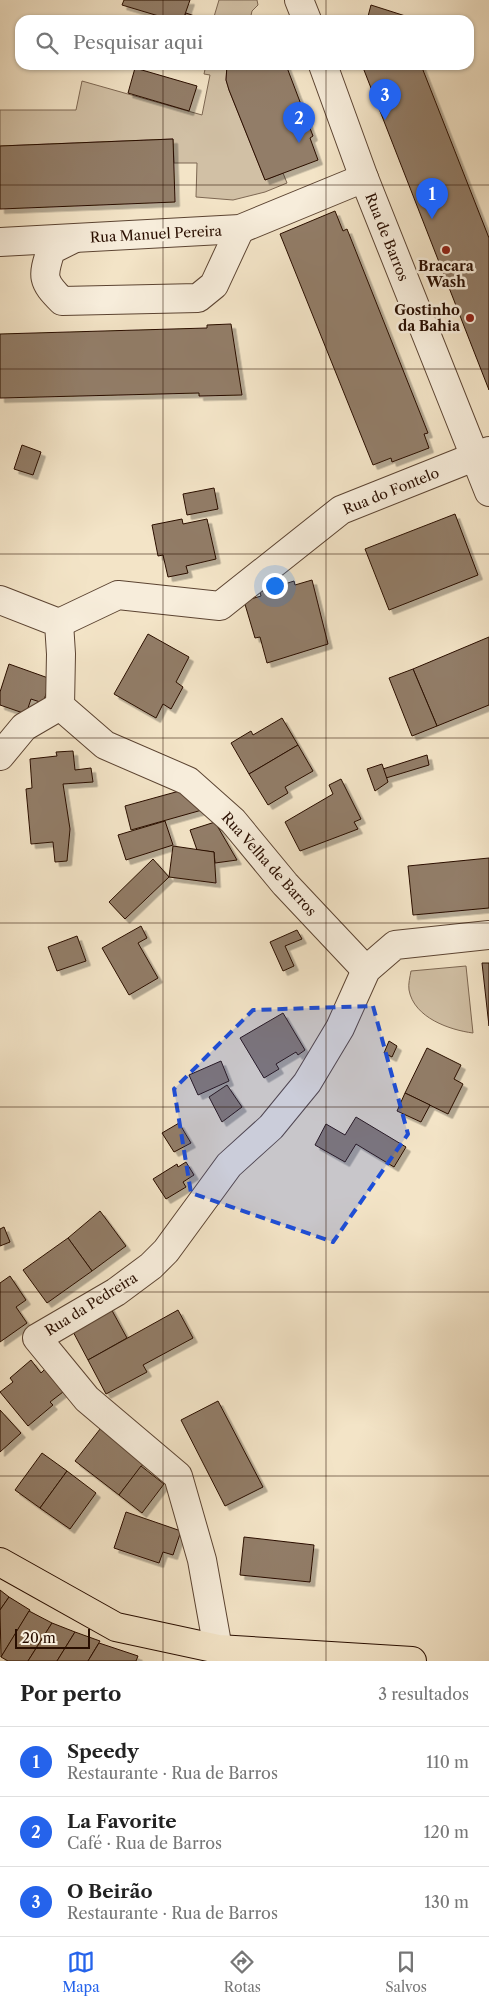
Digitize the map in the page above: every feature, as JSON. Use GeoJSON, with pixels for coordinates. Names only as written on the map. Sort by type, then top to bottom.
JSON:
{"type":"FeatureCollection","features":[{"type":"Feature","properties":{"kind":"main road"},"geometry":{"type":"LineString","coordinates":[[0,1562],[116,1627],[218,1650],[412,1661]]}},
{"type":"Feature","properties":{"kind":"street"},"geometry":{"type":"LineString","coordinates":[[299,0],[304,15]]}},
{"type":"Feature","properties":{"kind":"street","name":"Rua de Barros"},"geometry":{"type":"LineString","coordinates":[[325,70],[364,178],[482,454],[489,492]]}},
{"type":"Feature","properties":{"kind":"street","name":"Rua Manuel Pereira"},"geometry":{"type":"LineString","coordinates":[[0,242],[240,229],[364,178]]}},
{"type":"Feature","properties":{"kind":"street","name":"Rua Manuel Pereira"},"geometry":{"type":"LineString","coordinates":[[73,239],[51,250],[43,273],[49,288],[62,301],[198,298],[214,285],[240,229]]}},
{"type":"Feature","properties":{"kind":"street","name":"Rua do Fontelo"},"geometry":{"type":"LineString","coordinates":[[59,623],[118,595],[220,606],[342,510],[482,454]]}},
{"type":"Feature","properties":{"kind":"street"},"geometry":{"type":"LineString","coordinates":[[0,600],[59,623],[61,654],[60,706],[24,727],[0,756]]}},
{"type":"Feature","properties":{"kind":"street","name":"Rua Velha de Barros"},"geometry":{"type":"LineString","coordinates":[[60,706],[105,745],[188,781],[233,821],[285,884],[366,970]]}},
{"type":"Feature","properties":{"kind":"street"},"geometry":{"type":"LineString","coordinates":[[366,970],[395,945],[489,935]]}},
{"type":"Feature","properties":{"kind":"street","name":"Rua da Pedreira"},"geometry":{"type":"LineString","coordinates":[[218,1650],[202,1560],[178,1476],[87,1400],[37,1338],[122,1288],[151,1266],[166,1250],[229,1165],[277,1120],[308,1083],[340,1028],[366,970]]}},
{"type":"Feature","properties":{"kind":"highlighted area"},"geometry":{"type":"Polygon","coordinates":[[[373,1006],[408,1134],[333,1242],[191,1193],[174,1089],[253,1010],[373,1006]]]}},
{"type":"Feature","properties":{"kind":"shaded area"},"geometry":{"type":"Polygon","coordinates":[[[219,0],[257,0],[258,5],[252,11],[251,15],[214,15],[219,0]]]}},
{"type":"Feature","properties":{"kind":"shaded area"},"geometry":{"type":"Polygon","coordinates":[[[205,70],[227,70],[226,80],[229,90],[265,180],[283,173],[287,183],[265,192],[233,200],[196,197],[197,163],[174,163],[173,139],[0,146],[0,110],[76,110],[82,81],[202,115],[210,75],[204,74],[205,70]]]}},
{"type":"Feature","properties":{"kind":"shaded area"},"geometry":{"type":"Polygon","coordinates":[[[466,966],[473,1033],[454,1029],[425,1015],[412,1000],[409,990],[411,971],[466,966]]]}},
{"type":"Feature","properties":{"kind":"building"},"geometry":{"type":"Polygon","coordinates":[[[124,0],[190,0],[185,15],[155,15],[122,5],[124,0]]]}},
{"type":"Feature","properties":{"kind":"building"},"geometry":{"type":"Polygon","coordinates":[[[371,5],[402,15],[368,15],[371,5]]]}},
{"type":"Feature","properties":{"kind":"building"},"geometry":{"type":"Polygon","coordinates":[[[134,70],[142,70],[197,86],[189,111],[128,93],[134,70]]]}},
{"type":"Feature","properties":{"kind":"building"},"geometry":{"type":"Polygon","coordinates":[[[227,70],[288,70],[313,136],[310,138],[318,160],[265,180],[226,80],[227,70]]]}},
{"type":"Feature","properties":{"kind":"building"},"geometry":{"type":"Polygon","coordinates":[[[364,70],[423,70],[489,238],[489,390],[364,70]]]}},
{"type":"Feature","properties":{"kind":"building"},"geometry":{"type":"Polygon","coordinates":[[[173,139],[175,202],[0,209],[0,146],[173,139]]]}},
{"type":"Feature","properties":{"kind":"building"},"geometry":{"type":"Polygon","coordinates":[[[335,211],[343,231],[347,229],[428,433],[424,434],[429,448],[392,462],[391,458],[373,465],[280,234],[335,211]]]}},
{"type":"Feature","properties":{"kind":"building"},"geometry":{"type":"Polygon","coordinates":[[[231,324],[242,395],[199,396],[199,393],[0,398],[0,334],[207,328],[207,325],[231,324]]]}},
{"type":"Feature","properties":{"kind":"building"},"geometry":{"type":"Polygon","coordinates":[[[22,445],[41,452],[33,475],[14,469],[22,445]]]}},
{"type":"Feature","properties":{"kind":"building"},"geometry":{"type":"Polygon","coordinates":[[[214,488],[218,509],[187,515],[183,494],[214,488]]]}},
{"type":"Feature","properties":{"kind":"building"},"geometry":{"type":"Polygon","coordinates":[[[455,514],[478,575],[389,610],[365,549],[455,514]]]}},
{"type":"Feature","properties":{"kind":"building"},"geometry":{"type":"Polygon","coordinates":[[[182,519],[183,524],[207,519],[216,559],[186,566],[188,573],[168,577],[163,555],[158,556],[152,525],[182,519]]]}},
{"type":"Feature","properties":{"kind":"building"},"geometry":{"type":"Polygon","coordinates":[[[312,580],[328,644],[267,663],[260,637],[255,638],[244,601],[261,596],[260,592],[294,581],[295,585],[312,580]]]}},
{"type":"Feature","properties":{"kind":"building"},"geometry":{"type":"Polygon","coordinates":[[[148,634],[189,657],[176,682],[183,687],[171,709],[163,704],[156,718],[114,694],[148,634]]]}},
{"type":"Feature","properties":{"kind":"building"},"geometry":{"type":"Polygon","coordinates":[[[489,637],[489,705],[437,726],[413,669],[489,637]]]}},
{"type":"Feature","properties":{"kind":"building"},"geometry":{"type":"Polygon","coordinates":[[[9,664],[51,679],[43,703],[31,699],[26,714],[0,705],[0,692],[9,664]]]}},
{"type":"Feature","properties":{"kind":"building"},"geometry":{"type":"Polygon","coordinates":[[[413,669],[437,726],[412,736],[389,678],[413,669]]]}},
{"type":"Feature","properties":{"kind":"building"},"geometry":{"type":"Polygon","coordinates":[[[282,718],[298,745],[249,774],[231,743],[251,731],[253,735],[282,718]]]}},
{"type":"Feature","properties":{"kind":"building"},"geometry":{"type":"Polygon","coordinates":[[[298,745],[313,771],[285,787],[288,793],[268,805],[249,774],[298,745]]]}},
{"type":"Feature","properties":{"kind":"building"},"geometry":{"type":"Polygon","coordinates":[[[73,751],[75,770],[91,768],[93,782],[63,784],[70,829],[67,861],[55,862],[53,842],[31,844],[26,789],[32,788],[30,759],[57,756],[56,752],[73,751]]]}},
{"type":"Feature","properties":{"kind":"building"},"geometry":{"type":"Polygon","coordinates":[[[427,755],[429,765],[386,778],[383,769],[427,755]]]}},
{"type":"Feature","properties":{"kind":"building"},"geometry":{"type":"Polygon","coordinates":[[[382,764],[388,782],[375,791],[367,769],[382,764]]]}},
{"type":"Feature","properties":{"kind":"building"},"geometry":{"type":"Polygon","coordinates":[[[341,779],[361,819],[354,822],[358,829],[300,851],[285,822],[333,794],[329,785],[341,779]]]}},
{"type":"Feature","properties":{"kind":"building"},"geometry":{"type":"Polygon","coordinates":[[[183,790],[202,810],[131,830],[125,806],[183,790]]]}},
{"type":"Feature","properties":{"kind":"building"},"geometry":{"type":"Polygon","coordinates":[[[165,821],[173,845],[126,860],[118,835],[165,821]]]}},
{"type":"Feature","properties":{"kind":"building"},"geometry":{"type":"Polygon","coordinates":[[[215,822],[237,860],[215,863],[214,852],[197,850],[190,830],[215,822]]]}},
{"type":"Feature","properties":{"kind":"building"},"geometry":{"type":"Polygon","coordinates":[[[173,846],[214,852],[216,883],[169,877],[173,846]]]}},
{"type":"Feature","properties":{"kind":"building"},"geometry":{"type":"Polygon","coordinates":[[[489,858],[489,908],[413,915],[408,866],[489,858]]]}},
{"type":"Feature","properties":{"kind":"building"},"geometry":{"type":"Polygon","coordinates":[[[153,859],[169,877],[125,919],[109,902],[153,859]]]}},
{"type":"Feature","properties":{"kind":"building"},"geometry":{"type":"Polygon","coordinates":[[[141,926],[147,938],[138,943],[158,978],[129,995],[102,948],[141,926]]]}},
{"type":"Feature","properties":{"kind":"building"},"geometry":{"type":"Polygon","coordinates":[[[297,930],[302,939],[285,946],[294,966],[283,971],[270,942],[297,930]]]}},
{"type":"Feature","properties":{"kind":"building"},"geometry":{"type":"Polygon","coordinates":[[[77,936],[86,961],[57,971],[48,947],[77,936]]]}},
{"type":"Feature","properties":{"kind":"building"},"geometry":{"type":"Polygon","coordinates":[[[482,963],[489,963],[489,1026],[482,963]]]}},
{"type":"Feature","properties":{"kind":"building"},"geometry":{"type":"Polygon","coordinates":[[[283,1013],[305,1050],[298,1055],[296,1052],[276,1064],[279,1069],[264,1078],[240,1038],[283,1013]]]}},
{"type":"Feature","properties":{"kind":"building"},"geometry":{"type":"Polygon","coordinates":[[[389,1041],[397,1046],[392,1057],[384,1053],[389,1041]]]}},
{"type":"Feature","properties":{"kind":"building"},"geometry":{"type":"Polygon","coordinates":[[[427,1048],[461,1065],[454,1079],[463,1084],[448,1114],[405,1093],[427,1048]]]}},
{"type":"Feature","properties":{"kind":"building"},"geometry":{"type":"Polygon","coordinates":[[[221,1061],[229,1081],[198,1095],[189,1075],[221,1061]]]}},
{"type":"Feature","properties":{"kind":"building"},"geometry":{"type":"Polygon","coordinates":[[[227,1085],[242,1107],[222,1122],[209,1097],[227,1085]]]}},
{"type":"Feature","properties":{"kind":"building"},"geometry":{"type":"Polygon","coordinates":[[[405,1093],[430,1105],[421,1122],[397,1111],[405,1093]]]}},
{"type":"Feature","properties":{"kind":"building"},"geometry":{"type":"Polygon","coordinates":[[[356,1117],[406,1147],[394,1167],[356,1144],[345,1162],[315,1145],[326,1124],[345,1135],[356,1117]]]}},
{"type":"Feature","properties":{"kind":"building"},"geometry":{"type":"Polygon","coordinates":[[[179,1123],[191,1143],[174,1152],[162,1133],[179,1123]]]}},
{"type":"Feature","properties":{"kind":"building"},"geometry":{"type":"Polygon","coordinates":[[[186,1162],[194,1175],[183,1182],[186,1187],[166,1199],[153,1179],[177,1164],[178,1167],[186,1162]]]}},
{"type":"Feature","properties":{"kind":"building"},"geometry":{"type":"Polygon","coordinates":[[[100,1211],[126,1246],[92,1271],[68,1238],[100,1211]]]}},
{"type":"Feature","properties":{"kind":"building"},"geometry":{"type":"Polygon","coordinates":[[[4,1227],[10,1242],[0,1246],[0,1229],[4,1227]]]}},
{"type":"Feature","properties":{"kind":"building"},"geometry":{"type":"Polygon","coordinates":[[[68,1238],[92,1271],[47,1303],[23,1270],[68,1238]]]}},
{"type":"Feature","properties":{"kind":"building"},"geometry":{"type":"Polygon","coordinates":[[[10,1276],[26,1300],[16,1307],[27,1323],[0,1342],[0,1283],[10,1276]]]}},
{"type":"Feature","properties":{"kind":"building"},"geometry":{"type":"Polygon","coordinates":[[[109,1305],[127,1338],[88,1360],[70,1326],[109,1305]]]}},
{"type":"Feature","properties":{"kind":"building"},"geometry":{"type":"Polygon","coordinates":[[[178,1310],[193,1338],[143,1365],[147,1372],[106,1394],[88,1360],[178,1310]]]}},
{"type":"Feature","properties":{"kind":"building"},"geometry":{"type":"Polygon","coordinates":[[[31,1360],[41,1373],[45,1369],[63,1392],[50,1402],[53,1405],[28,1426],[0,1392],[13,1382],[10,1378],[31,1360]]]}},
{"type":"Feature","properties":{"kind":"building"},"geometry":{"type":"Polygon","coordinates":[[[218,1401],[263,1487],[225,1506],[181,1420],[218,1401]]]}},
{"type":"Feature","properties":{"kind":"building"},"geometry":{"type":"Polygon","coordinates":[[[0,1410],[21,1433],[0,1452],[0,1410]]]}},
{"type":"Feature","properties":{"kind":"building"},"geometry":{"type":"Polygon","coordinates":[[[104,1424],[148,1458],[119,1495],[75,1461],[104,1424]]]}},
{"type":"Feature","properties":{"kind":"building"},"geometry":{"type":"Polygon","coordinates":[[[42,1453],[67,1471],[40,1508],[15,1490],[42,1453]]]}},
{"type":"Feature","properties":{"kind":"building"},"geometry":{"type":"Polygon","coordinates":[[[141,1466],[164,1484],[142,1513],[119,1495],[141,1466]]]}},
{"type":"Feature","properties":{"kind":"building"},"geometry":{"type":"Polygon","coordinates":[[[67,1471],[96,1493],[70,1529],[40,1508],[67,1471]]]}},
{"type":"Feature","properties":{"kind":"building"},"geometry":{"type":"Polygon","coordinates":[[[126,1512],[181,1531],[173,1555],[163,1552],[159,1563],[114,1548],[126,1512]]]}},
{"type":"Feature","properties":{"kind":"building"},"geometry":{"type":"Polygon","coordinates":[[[244,1537],[314,1545],[310,1582],[240,1575],[244,1537]]]}},
{"type":"Feature","properties":{"kind":"building"},"geometry":{"type":"Polygon","coordinates":[[[0,1590],[9,1597],[0,1610],[0,1590]]]}},
{"type":"Feature","properties":{"kind":"building"},"geometry":{"type":"Polygon","coordinates":[[[9,1597],[30,1610],[1,1657],[0,1610],[9,1597]]]}},
{"type":"Feature","properties":{"kind":"building"},"geometry":{"type":"Polygon","coordinates":[[[29,1611],[52,1623],[28,1661],[8,1661],[1,1657],[29,1611]]]}},
{"type":"Feature","properties":{"kind":"building"},"geometry":{"type":"Polygon","coordinates":[[[52,1623],[75,1632],[57,1661],[28,1661],[52,1623]]]}},
{"type":"Feature","properties":{"kind":"building"},"geometry":{"type":"Polygon","coordinates":[[[75,1632],[100,1641],[88,1661],[57,1661],[75,1632]]]}},
{"type":"Feature","properties":{"kind":"building"},"geometry":{"type":"Polygon","coordinates":[[[99,1643],[138,1656],[136,1661],[88,1661],[99,1643]]]}},
{"type":"Feature","properties":{"kind":"place","name":"O Beirão"},"geometry":{"type":"Point","coordinates":[385,120]}},
{"type":"Feature","properties":{"kind":"place","name":"La Favorite"},"geometry":{"type":"Point","coordinates":[299,143]}},
{"type":"Feature","properties":{"kind":"place","name":"Speedy"},"geometry":{"type":"Point","coordinates":[432,219]}},
{"type":"Feature","properties":{"kind":"place","name":"Bracara Wash"},"geometry":{"type":"Point","coordinates":[446,250]}},
{"type":"Feature","properties":{"kind":"place","name":"Gostinho da Bahia"},"geometry":{"type":"Point","coordinates":[470,318]}}]}
